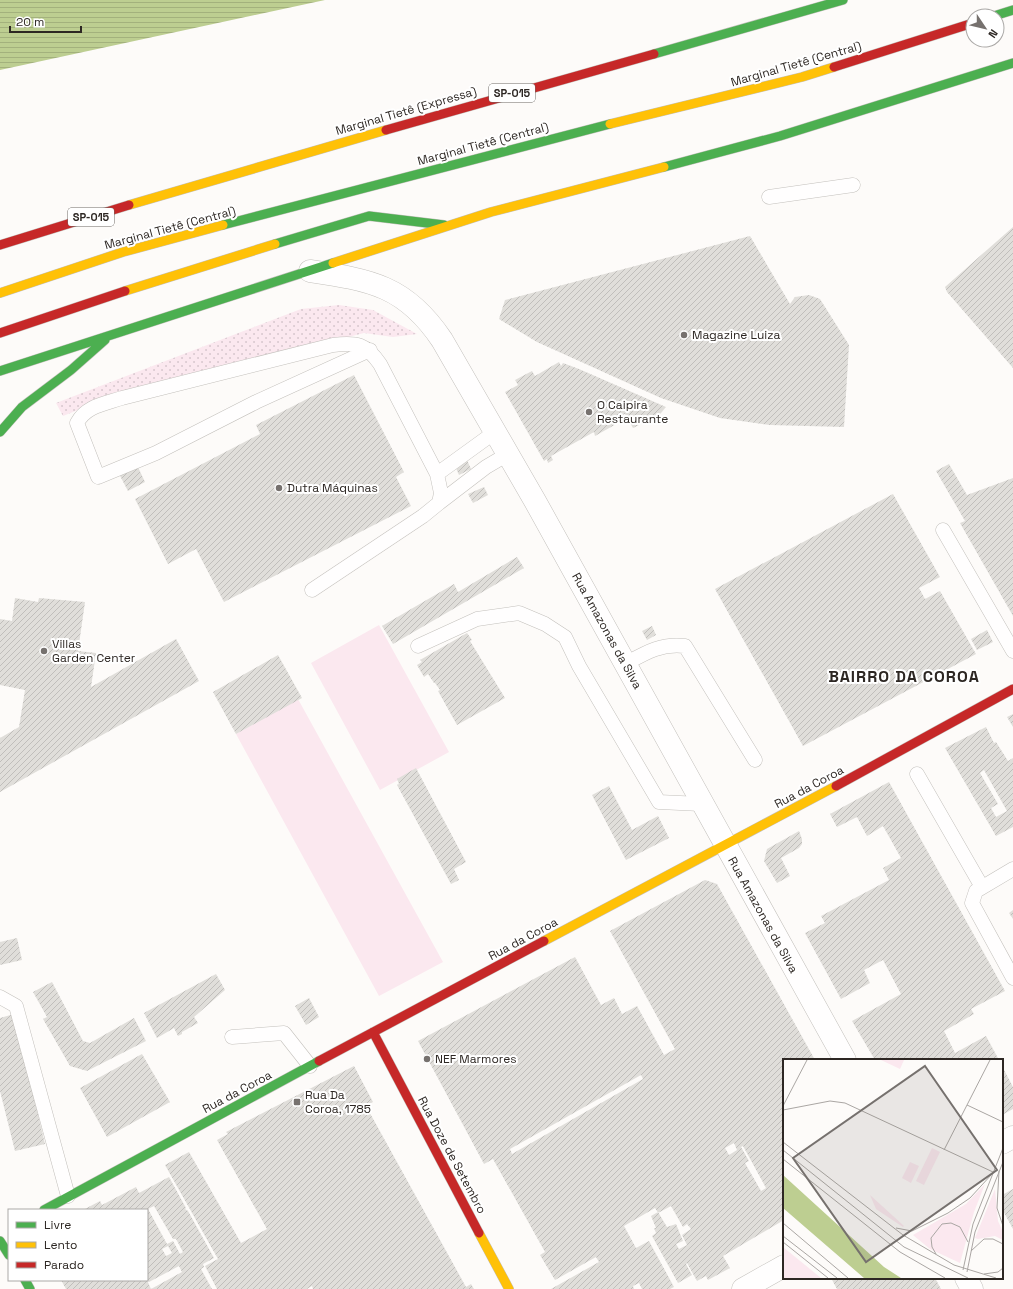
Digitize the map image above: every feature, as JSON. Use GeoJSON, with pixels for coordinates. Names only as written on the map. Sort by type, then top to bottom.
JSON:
{"type":"FeatureCollection","features":[{"type":"Feature","properties":{"kind":"main road","name":"Marginal Tietê (Expressa)"},"geometry":{"type":"LineString","coordinates":[[0,245],[182,188],[843,0]]}},
{"type":"Feature","properties":{"kind":"main road","name":"Marginal Tietê (Central)"},"geometry":{"type":"LineString","coordinates":[[0,293],[123,252],[559,136],[802,77],[965,26]]}},
{"type":"Feature","properties":{"kind":"main road"},"geometry":{"type":"LineString","coordinates":[[0,371],[491,212],[780,136],[1013,63]]}},
{"type":"Feature","properties":{"kind":"main road"},"geometry":{"type":"LineString","coordinates":[[0,334],[188,270],[368,216],[450,225]]}},
{"type":"Feature","properties":{"kind":"main road"},"geometry":{"type":"LineString","coordinates":[[0,432],[22,406],[71,370],[111,335]]}},
{"type":"Feature","properties":{"kind":"main road","name":"Rua da Coroa"},"geometry":{"type":"LineString","coordinates":[[46,1209],[373,1032],[725,846],[1013,688]]}},
{"type":"Feature","properties":{"kind":"main road","name":"Rua Doze de Setembro"},"geometry":{"type":"LineString","coordinates":[[373,1032],[509,1289]]}},
{"type":"Feature","properties":{"kind":"street","name":"Rua Amazonas da Silva"},"geometry":{"type":"LineString","coordinates":[[310,271],[346,276],[378,284],[407,300],[429,320],[508,454],[844,1059]]}},
{"type":"Feature","properties":{"kind":"street"},"geometry":{"type":"LineString","coordinates":[[1003,1142],[1013,1137]]}},
{"type":"Feature","properties":{"kind":"street"},"geometry":{"type":"LineString","coordinates":[[743,1289],[783,1267]]}},
{"type":"Feature","properties":{"kind":"street"},"geometry":{"type":"LineString","coordinates":[[967,1279],[972,1289]]}},
{"type":"Feature","properties":{"kind":"lane"},"geometry":{"type":"LineString","coordinates":[[769,197],[853,185]]}},
{"type":"Feature","properties":{"kind":"lane"},"geometry":{"type":"LineString","coordinates":[[370,350],[256,402],[156,453],[98,477],[77,423],[82,414],[92,408],[122,398],[333,345],[347,343],[370,350],[380,364],[437,474],[441,493],[439,503]]}},
{"type":"Feature","properties":{"kind":"lane"},"geometry":{"type":"LineString","coordinates":[[437,474],[495,432]]}},
{"type":"Feature","properties":{"kind":"lane"},"geometry":{"type":"LineString","coordinates":[[312,590],[423,516],[486,467],[508,454]]}},
{"type":"Feature","properties":{"kind":"lane"},"geometry":{"type":"LineString","coordinates":[[943,530],[1013,651]]}},
{"type":"Feature","properties":{"kind":"lane"},"geometry":{"type":"LineString","coordinates":[[418,646],[477,619],[519,613],[545,624],[565,637],[583,673],[659,802],[702,804]]}},
{"type":"Feature","properties":{"kind":"lane"},"geometry":{"type":"LineString","coordinates":[[625,664],[652,649],[673,645],[685,646],[754,760]]}},
{"type":"Feature","properties":{"kind":"lane"},"geometry":{"type":"LineString","coordinates":[[917,774],[982,887]]}},
{"type":"Feature","properties":{"kind":"lane"},"geometry":{"type":"LineString","coordinates":[[1013,869],[976,891],[972,903],[974,910],[1013,978]]}},
{"type":"Feature","properties":{"kind":"lane"},"geometry":{"type":"LineString","coordinates":[[0,997],[16,1006],[68,1196]]}},
{"type":"Feature","properties":{"kind":"lane"},"geometry":{"type":"LineString","coordinates":[[232,1037],[284,1032],[310,1066]]}},
{"type":"Feature","properties":{"kind":"shaded area"},"geometry":{"type":"Polygon","coordinates":[[[0,0],[325,0],[0,70],[0,0]]]}},
{"type":"Feature","properties":{"kind":"shaded area"},"geometry":{"type":"Polygon","coordinates":[[[339,305],[373,310],[417,334],[393,337],[364,333],[108,398],[63,416],[56,403],[301,309],[339,305]]]}},
{"type":"Feature","properties":{"kind":"shaded area"},"geometry":{"type":"Polygon","coordinates":[[[379,625],[449,752],[380,790],[311,663],[379,625]]]}},
{"type":"Feature","properties":{"kind":"shaded area"},"geometry":{"type":"Polygon","coordinates":[[[298,699],[443,962],[379,996],[236,734],[298,699]]]}},
{"type":"Feature","properties":{"kind":"building"},"geometry":{"type":"Polygon","coordinates":[[[1013,227],[1013,368],[947,292],[945,287],[1013,227]]]}},
{"type":"Feature","properties":{"kind":"building","name":"Magazine Luiza"},"geometry":{"type":"Polygon","coordinates":[[[750,236],[790,304],[795,297],[809,295],[820,299],[849,345],[844,427],[770,425],[720,418],[661,398],[537,342],[499,319],[505,300],[750,236]]]}},
{"type":"Feature","properties":{"kind":"building","name":"O Caipira Restaurante"},"geometry":{"type":"Polygon","coordinates":[[[559,362],[561,366],[563,363],[579,369],[666,407],[659,415],[633,428],[625,414],[615,417],[618,423],[595,436],[594,432],[551,456],[553,460],[548,463],[547,459],[544,461],[505,392],[518,385],[515,380],[532,371],[535,376],[559,362]]]}},
{"type":"Feature","properties":{"kind":"building","name":"Dutra Máquinas"},"geometry":{"type":"Polygon","coordinates":[[[354,375],[404,472],[396,477],[411,506],[224,602],[196,549],[168,564],[135,499],[260,434],[256,425],[354,375]]]}},
{"type":"Feature","properties":{"kind":"building"},"geometry":{"type":"Polygon","coordinates":[[[467,460],[471,469],[459,475],[455,466],[467,460]]]}},
{"type":"Feature","properties":{"kind":"building"},"geometry":{"type":"Polygon","coordinates":[[[949,464],[967,495],[1013,478],[1013,616],[960,523],[965,521],[936,471],[949,464]]]}},
{"type":"Feature","properties":{"kind":"building"},"geometry":{"type":"Polygon","coordinates":[[[137,465],[145,482],[128,491],[119,474],[137,465]]]}},
{"type":"Feature","properties":{"kind":"building"},"geometry":{"type":"Polygon","coordinates":[[[484,487],[488,495],[473,503],[468,494],[484,487]]]}},
{"type":"Feature","properties":{"kind":"building"},"geometry":{"type":"Polygon","coordinates":[[[893,494],[940,577],[919,588],[925,599],[940,591],[976,654],[803,746],[715,589],[893,494]]]}},
{"type":"Feature","properties":{"kind":"building"},"geometry":{"type":"Polygon","coordinates":[[[517,557],[524,568],[393,644],[382,626],[454,584],[458,592],[517,557]]]}},
{"type":"Feature","properties":{"kind":"building"},"geometry":{"type":"Polygon","coordinates":[[[15,598],[38,602],[39,598],[85,602],[78,651],[96,653],[91,687],[176,639],[199,681],[0,792],[0,738],[19,727],[25,690],[0,685],[0,619],[12,621],[15,598]]]}},
{"type":"Feature","properties":{"kind":"building"},"geometry":{"type":"Polygon","coordinates":[[[652,626],[656,635],[647,640],[642,631],[652,626]]]}},
{"type":"Feature","properties":{"kind":"building"},"geometry":{"type":"Polygon","coordinates":[[[987,630],[993,642],[977,650],[971,639],[987,630]]]}},
{"type":"Feature","properties":{"kind":"building"},"geometry":{"type":"Polygon","coordinates":[[[467,633],[472,640],[470,641],[505,698],[457,725],[438,691],[440,690],[428,674],[424,677],[417,665],[422,662],[420,660],[467,633]]]}},
{"type":"Feature","properties":{"kind":"building"},"geometry":{"type":"Polygon","coordinates":[[[278,655],[302,698],[236,734],[213,692],[278,655]]]}},
{"type":"Feature","properties":{"kind":"building"},"geometry":{"type":"Polygon","coordinates":[[[1013,714],[1013,727],[1007,717],[1013,714]]]}},
{"type":"Feature","properties":{"kind":"building"},"geometry":{"type":"Polygon","coordinates":[[[986,727],[994,743],[996,742],[1008,761],[1013,758],[1013,827],[996,836],[945,748],[986,727]],[[984,770],[980,773],[998,804],[991,808],[996,817],[1007,811],[984,770]]]}},
{"type":"Feature","properties":{"kind":"building"},"geometry":{"type":"Polygon","coordinates":[[[416,768],[466,862],[454,869],[459,880],[451,884],[397,785],[399,784],[397,779],[416,768]]]}},
{"type":"Feature","properties":{"kind":"building"},"geometry":{"type":"Polygon","coordinates":[[[889,782],[1005,991],[971,1009],[974,1014],[944,1031],[955,1053],[986,1036],[998,1059],[874,1059],[852,1021],[901,994],[883,960],[864,970],[870,983],[841,999],[805,933],[825,923],[821,916],[889,880],[883,868],[901,858],[883,826],[867,836],[857,817],[837,827],[830,814],[889,782]]]}},
{"type":"Feature","properties":{"kind":"building"},"geometry":{"type":"Polygon","coordinates":[[[609,786],[632,830],[658,816],[669,838],[626,860],[592,795],[609,786]]]}},
{"type":"Feature","properties":{"kind":"building"},"geometry":{"type":"Polygon","coordinates":[[[799,831],[802,844],[799,848],[781,858],[790,876],[777,883],[764,861],[767,849],[799,831]]]}},
{"type":"Feature","properties":{"kind":"building"},"geometry":{"type":"Polygon","coordinates":[[[705,880],[717,884],[814,1059],[783,1059],[783,1221],[723,1256],[730,1268],[708,1280],[706,1276],[697,1281],[687,1263],[686,1264],[692,1275],[678,1283],[652,1236],[656,1233],[654,1228],[656,1228],[651,1216],[658,1212],[655,1208],[624,1226],[636,1248],[649,1241],[674,1287],[670,1289],[642,1289],[639,1283],[633,1286],[634,1289],[551,1289],[599,1262],[596,1257],[555,1280],[540,1255],[545,1252],[493,1159],[484,1164],[418,1041],[575,957],[601,1005],[614,998],[622,1014],[637,1006],[664,1055],[675,1049],[610,931],[705,880]],[[641,1075],[510,1149],[512,1154],[643,1079],[641,1075]],[[734,1143],[725,1148],[729,1155],[737,1150],[734,1143]],[[743,1146],[741,1147],[749,1161],[745,1163],[761,1191],[766,1188],[743,1146]],[[671,1206],[658,1213],[667,1227],[676,1224],[683,1241],[676,1244],[679,1249],[687,1245],[682,1235],[691,1229],[687,1224],[683,1227],[671,1206]]]}},
{"type":"Feature","properties":{"kind":"building"},"geometry":{"type":"Polygon","coordinates":[[[1013,910],[1013,919],[1009,913],[1013,910]]]}},
{"type":"Feature","properties":{"kind":"building"},"geometry":{"type":"Polygon","coordinates":[[[17,938],[22,960],[0,965],[0,942],[17,938]]]}},
{"type":"Feature","properties":{"kind":"building"},"geometry":{"type":"Polygon","coordinates":[[[216,974],[225,990],[194,1017],[198,1023],[178,1036],[174,1028],[157,1038],[144,1013],[216,974]]]}},
{"type":"Feature","properties":{"kind":"building"},"geometry":{"type":"Polygon","coordinates":[[[52,982],[83,1041],[90,1043],[134,1018],[146,1041],[87,1071],[70,1066],[43,1019],[47,1017],[33,992],[52,982]]]}},
{"type":"Feature","properties":{"kind":"building"},"geometry":{"type":"Polygon","coordinates":[[[309,998],[319,1017],[306,1025],[295,1006],[309,998]]]}},
{"type":"Feature","properties":{"kind":"building"},"geometry":{"type":"Polygon","coordinates":[[[14,1014],[45,1144],[15,1151],[0,1091],[0,1018],[14,1014]]]}},
{"type":"Feature","properties":{"kind":"building"},"geometry":{"type":"Polygon","coordinates":[[[142,1054],[170,1102],[107,1137],[80,1088],[142,1054]]]}},
{"type":"Feature","properties":{"kind":"building"},"geometry":{"type":"Polygon","coordinates":[[[354,1066],[373,1102],[366,1106],[466,1287],[471,1284],[474,1289],[313,1289],[312,1286],[307,1289],[217,1289],[205,1266],[218,1259],[165,1165],[189,1152],[241,1243],[267,1229],[217,1140],[228,1134],[226,1132],[354,1066]]]}},
{"type":"Feature","properties":{"kind":"building"},"geometry":{"type":"Polygon","coordinates":[[[1003,1068],[1013,1087],[1013,1109],[1003,1114],[1003,1068]]]}},
{"type":"Feature","properties":{"kind":"building"},"geometry":{"type":"Polygon","coordinates":[[[169,1177],[186,1208],[185,1209],[188,1211],[214,1258],[203,1264],[204,1267],[201,1269],[212,1289],[151,1289],[182,1272],[179,1266],[149,1282],[148,1209],[85,1209],[100,1201],[102,1205],[136,1187],[139,1193],[169,1177]],[[154,1206],[148,1209],[167,1244],[173,1241],[180,1254],[183,1252],[176,1239],[173,1239],[154,1206]],[[168,1246],[162,1249],[166,1256],[172,1253],[168,1246]]]}},
{"type":"Feature","properties":{"kind":"building"},"geometry":{"type":"Polygon","coordinates":[[[1013,1189],[1013,1229],[1003,1211],[1003,1194],[1013,1189]]]}},
{"type":"Feature","properties":{"kind":"building"},"geometry":{"type":"Polygon","coordinates":[[[832,1279],[936,1279],[941,1289],[837,1289],[832,1279]]]}},
{"type":"Feature","properties":{"kind":"building"},"geometry":{"type":"Polygon","coordinates":[[[62,1281],[147,1281],[151,1289],[66,1289],[62,1281]]]}},
{"type":"Feature","properties":{"kind":"traffic: fast"},"geometry":{"type":"LineString","coordinates":[[654,54],[843,0]]}},
{"type":"Feature","properties":{"kind":"traffic: fast"},"geometry":{"type":"LineString","coordinates":[[1005,13],[1013,10]]}},
{"type":"Feature","properties":{"kind":"traffic: fast"},"geometry":{"type":"LineString","coordinates":[[664,167],[780,136],[1013,63]]}},
{"type":"Feature","properties":{"kind":"traffic: fast"},"geometry":{"type":"LineString","coordinates":[[223,225],[610,124]]}},
{"type":"Feature","properties":{"kind":"traffic: fast"},"geometry":{"type":"LineString","coordinates":[[275,244],[369,216],[444,225]]}},
{"type":"Feature","properties":{"kind":"traffic: fast"},"geometry":{"type":"LineString","coordinates":[[0,371],[333,263]]}},
{"type":"Feature","properties":{"kind":"traffic: fast"},"geometry":{"type":"LineString","coordinates":[[0,432],[22,407],[71,370],[105,340]]}},
{"type":"Feature","properties":{"kind":"traffic: fast"},"geometry":{"type":"LineString","coordinates":[[46,1209],[319,1061]]}},
{"type":"Feature","properties":{"kind":"traffic: fast"},"geometry":{"type":"LineString","coordinates":[[0,1241],[8,1253]]}},
{"type":"Feature","properties":{"kind":"traffic: fast"},"geometry":{"type":"LineString","coordinates":[[26,1281],[30,1289]]}},
{"type":"Feature","properties":{"kind":"traffic: slow"},"geometry":{"type":"LineString","coordinates":[[610,124],[802,77],[834,67]]}},
{"type":"Feature","properties":{"kind":"traffic: slow"},"geometry":{"type":"LineString","coordinates":[[129,205],[386,130]]}},
{"type":"Feature","properties":{"kind":"traffic: slow"},"geometry":{"type":"LineString","coordinates":[[333,263],[491,212],[664,167]]}},
{"type":"Feature","properties":{"kind":"traffic: slow"},"geometry":{"type":"LineString","coordinates":[[0,293],[123,252],[223,225]]}},
{"type":"Feature","properties":{"kind":"traffic: slow"},"geometry":{"type":"LineString","coordinates":[[125,291],[275,244]]}},
{"type":"Feature","properties":{"kind":"traffic: slow"},"geometry":{"type":"LineString","coordinates":[[544,941],[836,786]]}},
{"type":"Feature","properties":{"kind":"traffic: slow"},"geometry":{"type":"LineString","coordinates":[[479,1233],[509,1289]]}},
{"type":"Feature","properties":{"kind":"traffic: jam"},"geometry":{"type":"LineString","coordinates":[[834,67],[965,26]]}},
{"type":"Feature","properties":{"kind":"traffic: jam"},"geometry":{"type":"LineString","coordinates":[[386,130],[654,54]]}},
{"type":"Feature","properties":{"kind":"traffic: jam"},"geometry":{"type":"LineString","coordinates":[[0,245],[129,205]]}},
{"type":"Feature","properties":{"kind":"traffic: jam"},"geometry":{"type":"LineString","coordinates":[[0,333],[125,291]]}},
{"type":"Feature","properties":{"kind":"traffic: jam"},"geometry":{"type":"LineString","coordinates":[[836,786],[1013,689]]}},
{"type":"Feature","properties":{"kind":"traffic: jam"},"geometry":{"type":"LineString","coordinates":[[319,1061],[544,941]]}},
{"type":"Feature","properties":{"kind":"traffic: jam"},"geometry":{"type":"LineString","coordinates":[[373,1032],[479,1233]]}},
{"type":"Feature","properties":{"kind":"place","name":"Magazine Luiza"},"geometry":{"type":"Point","coordinates":[684,335]}},
{"type":"Feature","properties":{"kind":"place","name":"O Caipira Restaurante"},"geometry":{"type":"Point","coordinates":[589,412]}},
{"type":"Feature","properties":{"kind":"place","name":"Dutra Máquinas"},"geometry":{"type":"Point","coordinates":[279,488]}},
{"type":"Feature","properties":{"kind":"place","name":"Villas Garden Center"},"geometry":{"type":"Point","coordinates":[44,651]}},
{"type":"Feature","properties":{"kind":"place","name":"NEF Marmores"},"geometry":{"type":"Point","coordinates":[427,1059]}},
{"type":"Feature","properties":{"kind":"place","name":"Rua Da Coroa, 1785"},"geometry":{"type":"Point","coordinates":[297,1102]}},
{"type":"Feature","properties":{"kind":"district","name":"BAIRRO DA COROA"},"geometry":{"type":"Point","coordinates":[904,676]}}]}
